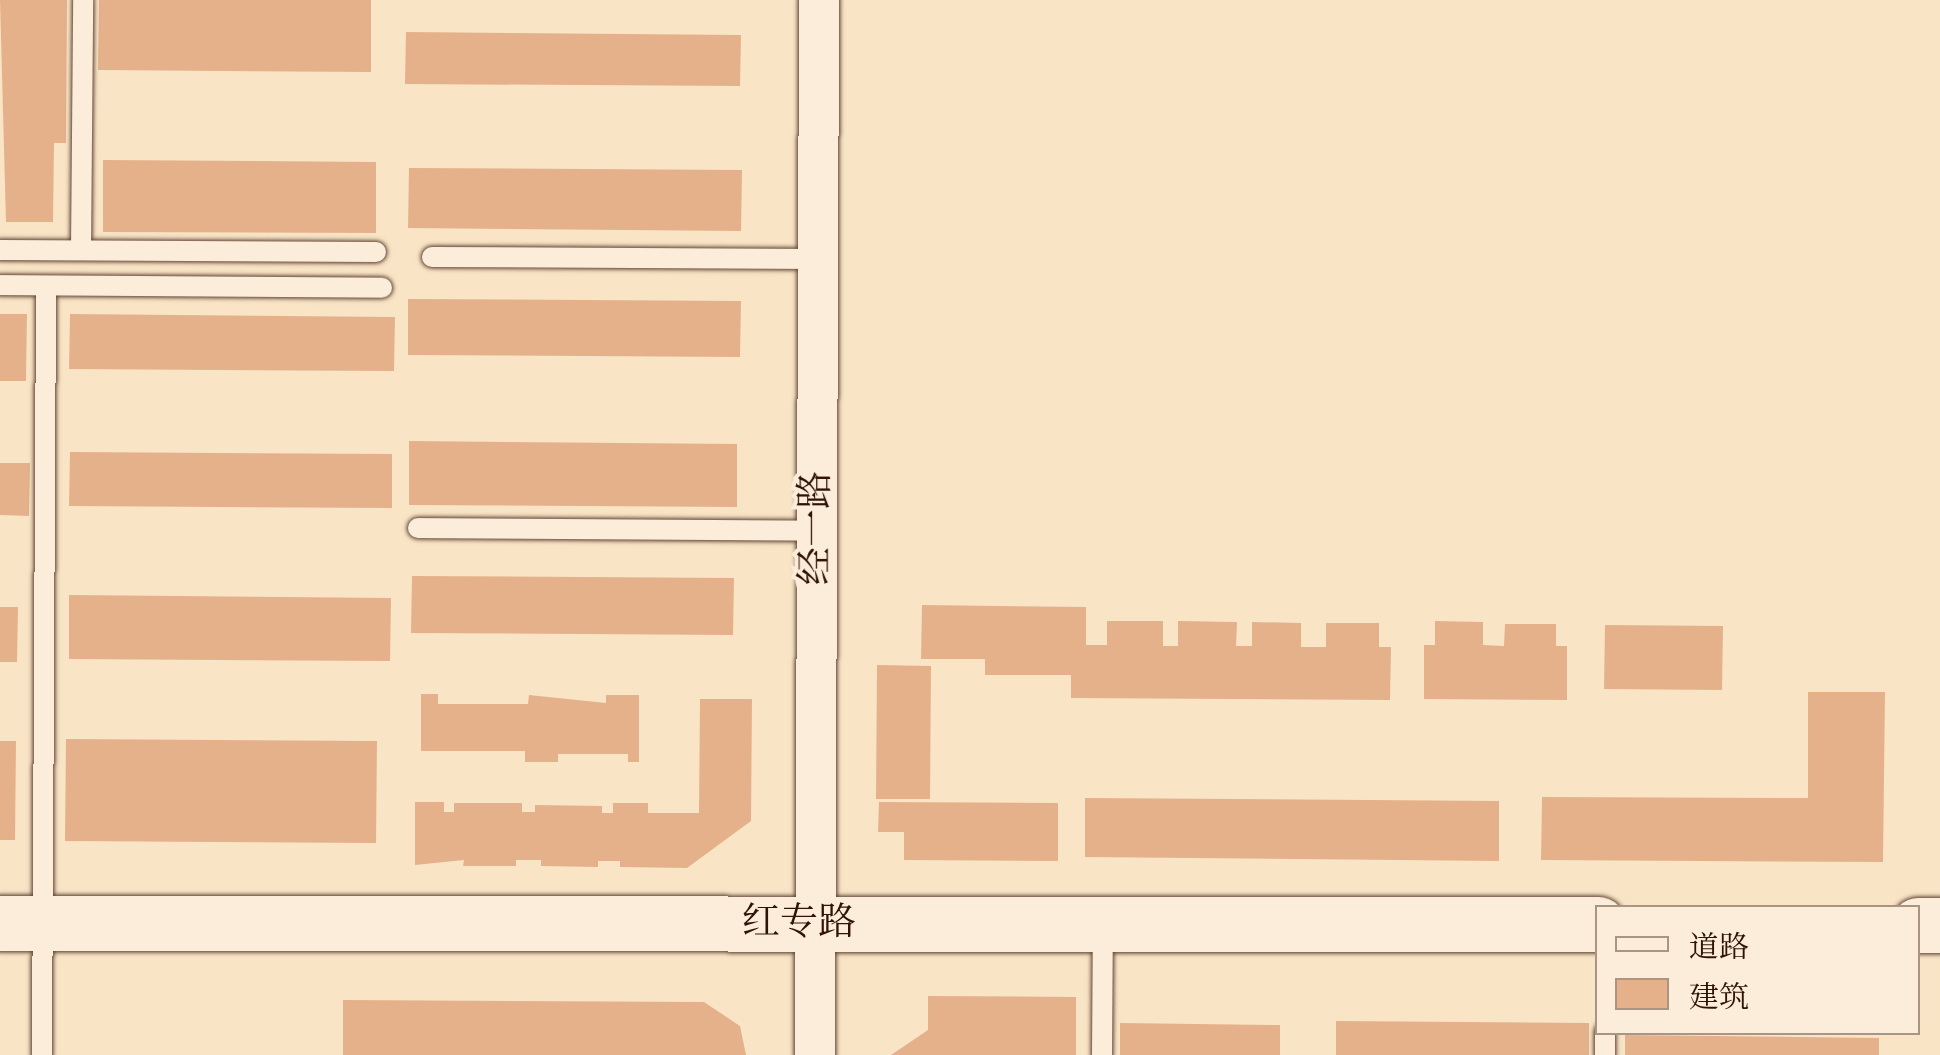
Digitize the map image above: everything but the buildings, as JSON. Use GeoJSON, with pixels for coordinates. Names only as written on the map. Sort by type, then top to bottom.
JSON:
{"type":"FeatureCollection","features":[{"type":"Feature","properties":{"kind":"street","name":"经一路"},"geometry":{"type":"LineString","coordinates":[[814,1055],[819,0]]}},
{"type":"Feature","properties":{"kind":"street","name":"红专路"},"geometry":{"type":"LineString","coordinates":[[22,923],[1595,924]]}},
{"type":"Feature","properties":{"kind":"lane"},"geometry":{"type":"LineString","coordinates":[[82,250],[83,0]]}},
{"type":"Feature","properties":{"kind":"lane"},"geometry":{"type":"LineString","coordinates":[[0,250],[376,252]]}},
{"type":"Feature","properties":{"kind":"lane"},"geometry":{"type":"LineString","coordinates":[[432,257],[818,259]]}},
{"type":"Feature","properties":{"kind":"lane"},"geometry":{"type":"LineString","coordinates":[[0,285],[382,288]]}},
{"type":"Feature","properties":{"kind":"lane"},"geometry":{"type":"LineString","coordinates":[[42,1055],[22,923],[46,286]]}},
{"type":"Feature","properties":{"kind":"lane"},"geometry":{"type":"LineString","coordinates":[[418,528],[817,531]]}},
{"type":"Feature","properties":{"kind":"lane"},"geometry":{"type":"LineString","coordinates":[[1102,1055],[1103,924]]}}]}
